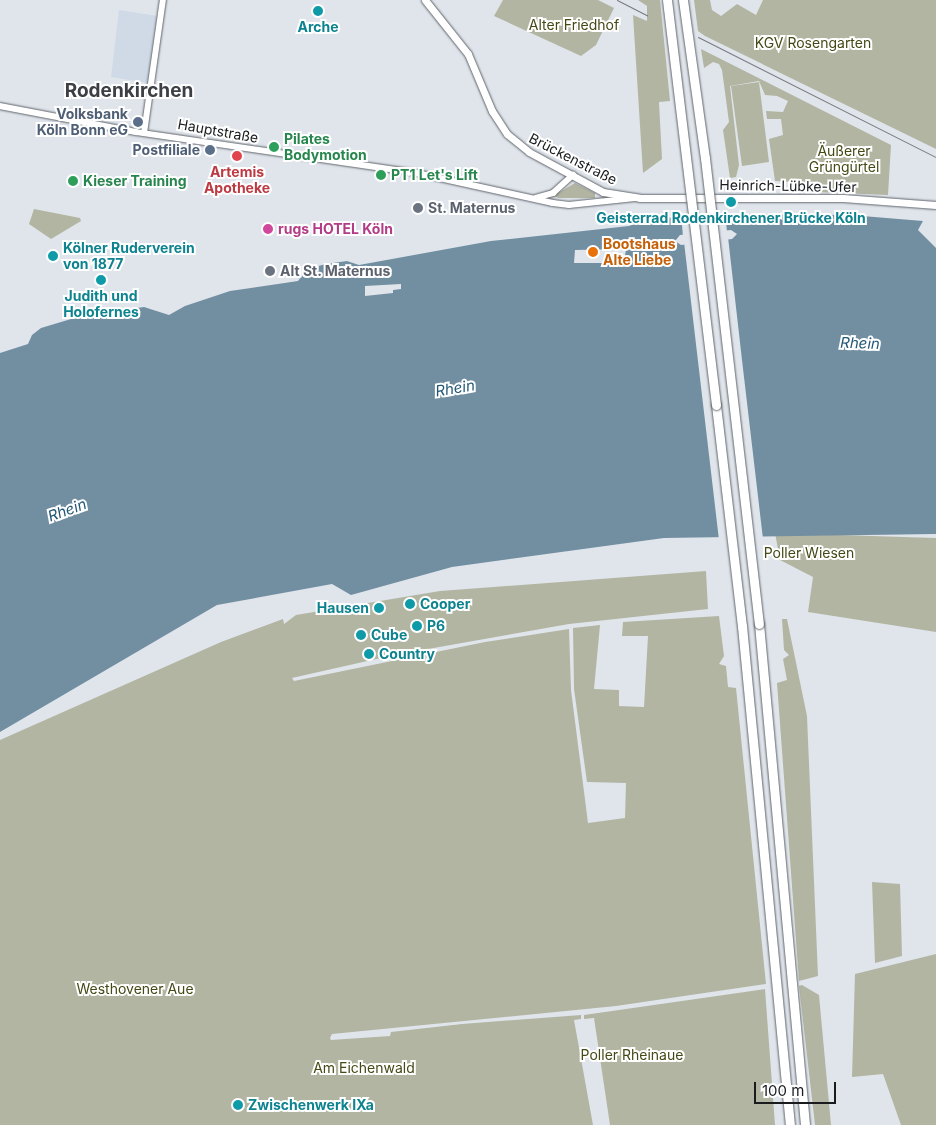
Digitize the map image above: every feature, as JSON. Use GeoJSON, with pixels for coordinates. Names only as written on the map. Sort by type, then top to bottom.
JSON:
{"type":"FeatureCollection","features":[{"type":"Feature","properties":{"kind":"highway"},"geometry":{"type":"LineString","coordinates":[[667,0],[742,626],[790,1125]]}},
{"type":"Feature","properties":{"kind":"highway"},"geometry":{"type":"LineString","coordinates":[[683,0],[706,168],[759,624],[805,1125]]}},
{"type":"Feature","properties":{"kind":"main road","name":"Brückenstraße"},"geometry":{"type":"LineString","coordinates":[[425,0],[468,54],[492,111],[507,134],[529,152],[603,192],[640,198]]}},
{"type":"Feature","properties":{"kind":"main road","name":"Heinrich-Lübke-Ufer"},"geometry":{"type":"LineString","coordinates":[[640,198],[833,198],[936,205]]}},
{"type":"Feature","properties":{"kind":"street"},"geometry":{"type":"LineString","coordinates":[[144,133],[163,0]]}},
{"type":"Feature","properties":{"kind":"street","name":"Hauptstraße"},"geometry":{"type":"LineString","coordinates":[[0,106],[144,133],[417,173],[533,199],[569,205],[640,198]]}},
{"type":"Feature","properties":{"kind":"street"},"geometry":{"type":"LineString","coordinates":[[533,199],[553,194],[573,175]]}},
{"type":"Feature","properties":{"kind":"shaded area"},"geometry":{"type":"Polygon","coordinates":[[[119,10],[157,16],[148,83],[111,77],[119,10]]]}},
{"type":"Feature","properties":{"kind":"green space","name":"Alter Friedhof"},"geometry":{"type":"Polygon","coordinates":[[[503,0],[598,0],[614,8],[596,45],[581,56],[494,16],[503,0]]]}},
{"type":"Feature","properties":{"kind":"green space"},"geometry":{"type":"Polygon","coordinates":[[[638,0],[660,0],[670,101],[659,102],[662,159],[643,173],[633,15],[647,21],[647,6],[638,0]]]}},
{"type":"Feature","properties":{"kind":"green space","name":"KGV Rosengarten"},"geometry":{"type":"Polygon","coordinates":[[[694,0],[710,0],[712,10],[721,16],[737,4],[756,15],[763,0],[936,0],[936,149],[705,36],[698,31],[694,0]]]}},
{"type":"Feature","properties":{"kind":"green space","name":"Äußerer Grüngürtel"},"geometry":{"type":"Polygon","coordinates":[[[701,49],[891,145],[888,195],[794,191],[794,182],[775,181],[769,139],[783,135],[781,119],[767,119],[766,111],[783,112],[788,101],[777,96],[765,95],[759,81],[730,86],[739,165],[736,177],[730,178],[723,130],[729,122],[722,70],[719,64],[713,62],[704,68],[701,49]]]}},
{"type":"Feature","properties":{"kind":"green space"},"geometry":{"type":"Polygon","coordinates":[[[759,82],[769,162],[742,166],[731,86],[759,82]]]}},
{"type":"Feature","properties":{"kind":"green space"},"geometry":{"type":"Polygon","coordinates":[[[575,183],[595,193],[595,198],[559,198],[553,196],[575,183]]]}},
{"type":"Feature","properties":{"kind":"green space"},"geometry":{"type":"Polygon","coordinates":[[[34,209],[80,218],[81,221],[51,239],[29,224],[34,209]]]}},
{"type":"Feature","properties":{"kind":"green space","name":"Poller Wiesen"},"geometry":{"type":"Polygon","coordinates":[[[775,533],[936,538],[936,632],[808,612],[813,577],[780,560],[775,533]]]}},
{"type":"Feature","properties":{"kind":"green space"},"geometry":{"type":"Polygon","coordinates":[[[706,571],[708,609],[569,624],[394,655],[292,678],[294,681],[485,642],[569,629],[571,690],[588,823],[625,818],[626,783],[587,782],[574,689],[573,628],[600,625],[594,689],[619,690],[619,706],[644,707],[648,636],[622,636],[623,622],[719,616],[724,656],[719,664],[726,666],[728,687],[736,688],[766,984],[616,1006],[332,1034],[330,1038],[331,1040],[390,1036],[391,1032],[462,1024],[581,1015],[581,1019],[574,1020],[593,1125],[0,1125],[0,740],[221,642],[283,619],[284,624],[296,615],[440,591],[706,571]]]}},
{"type":"Feature","properties":{"kind":"green space"},"geometry":{"type":"Polygon","coordinates":[[[782,619],[787,619],[807,716],[818,976],[799,981],[777,683],[787,680],[783,659],[789,655],[784,650],[782,619]]]}},
{"type":"Feature","properties":{"kind":"green space"},"geometry":{"type":"Polygon","coordinates":[[[872,882],[900,884],[902,956],[875,963],[872,882]]]}},
{"type":"Feature","properties":{"kind":"green space"},"geometry":{"type":"Polygon","coordinates":[[[936,954],[936,1125],[901,1125],[883,1074],[852,1077],[855,974],[936,954]]]}},
{"type":"Feature","properties":{"kind":"green space"},"geometry":{"type":"Polygon","coordinates":[[[802,985],[819,995],[831,1125],[815,1125],[799,986],[802,985]]]}},
{"type":"Feature","properties":{"kind":"green space","name":"Poller Rheinaue"},"geometry":{"type":"Polygon","coordinates":[[[765,989],[775,1125],[610,1125],[594,1018],[584,1019],[584,1015],[765,989]]]}},
{"type":"Feature","properties":{"kind":"water","name":"Rhein"},"geometry":{"type":"Polygon","coordinates":[[[737,214],[850,215],[923,221],[918,230],[936,248],[936,534],[664,538],[452,567],[351,595],[332,584],[217,605],[0,732],[0,353],[28,344],[32,335],[41,328],[81,316],[144,307],[169,315],[185,306],[230,291],[298,281],[307,269],[326,264],[347,261],[359,265],[491,241],[629,226],[647,219],[737,214]],[[731,230],[680,235],[675,241],[681,245],[732,239],[737,234],[731,230]]]}},
{"type":"Feature","properties":{"kind":"pier"},"geometry":{"type":"Polygon","coordinates":[[[725,212],[727,232],[683,237],[681,213],[725,212]]]}},
{"type":"Feature","properties":{"kind":"pier"},"geometry":{"type":"Polygon","coordinates":[[[728,237],[763,539],[719,540],[684,242],[728,237]]]}},
{"type":"Feature","properties":{"kind":"pier"},"geometry":{"type":"Polygon","coordinates":[[[626,249],[625,256],[611,256],[611,263],[574,263],[575,250],[626,249]]]}},
{"type":"Feature","properties":{"kind":"pier"},"geometry":{"type":"Polygon","coordinates":[[[401,284],[401,289],[393,290],[393,293],[365,296],[365,286],[401,284]]]}},
{"type":"Feature","properties":{"kind":"tram line"},"geometry":{"type":"LineString","coordinates":[[617,0],[647,15]]}},
{"type":"Feature","properties":{"kind":"tram line"},"geometry":{"type":"LineString","coordinates":[[698,37],[936,157]]}},
{"type":"Feature","properties":{"kind":"place","name":"Arche"},"geometry":{"type":"Point","coordinates":[318,11]}},
{"type":"Feature","properties":{"kind":"place","name":"Volksbank Köln Bonn eG"},"geometry":{"type":"Point","coordinates":[138,122]}},
{"type":"Feature","properties":{"kind":"place","name":"Pilates Bodymotion"},"geometry":{"type":"Point","coordinates":[274,147]}},
{"type":"Feature","properties":{"kind":"place","name":"Postfiliale"},"geometry":{"type":"Point","coordinates":[210,150]}},
{"type":"Feature","properties":{"kind":"place","name":"Artemis Apotheke"},"geometry":{"type":"Point","coordinates":[237,156]}},
{"type":"Feature","properties":{"kind":"place","name":"PT1 Let's Lift"},"geometry":{"type":"Point","coordinates":[381,175]}},
{"type":"Feature","properties":{"kind":"place","name":"Kieser Training"},"geometry":{"type":"Point","coordinates":[73,181]}},
{"type":"Feature","properties":{"kind":"place","name":"Geisterrad Rodenkirchener Brücke Köln"},"geometry":{"type":"Point","coordinates":[731,202]}},
{"type":"Feature","properties":{"kind":"place","name":"St. Maternus"},"geometry":{"type":"Point","coordinates":[418,208]}},
{"type":"Feature","properties":{"kind":"place","name":"rugs HOTEL Köln"},"geometry":{"type":"Point","coordinates":[268,229]}},
{"type":"Feature","properties":{"kind":"place","name":"Bootshaus Alte Liebe"},"geometry":{"type":"Point","coordinates":[593,252]}},
{"type":"Feature","properties":{"kind":"place","name":"Kölner Ruderverein von 1877"},"geometry":{"type":"Point","coordinates":[53,256]}},
{"type":"Feature","properties":{"kind":"place","name":"Alt St. Maternus"},"geometry":{"type":"Point","coordinates":[270,271]}},
{"type":"Feature","properties":{"kind":"place","name":"Judith und Holofernes"},"geometry":{"type":"Point","coordinates":[101,280]}},
{"type":"Feature","properties":{"kind":"place","name":"Cooper"},"geometry":{"type":"Point","coordinates":[410,604]}},
{"type":"Feature","properties":{"kind":"place","name":"Hausen"},"geometry":{"type":"Point","coordinates":[379,608]}},
{"type":"Feature","properties":{"kind":"place","name":"P6"},"geometry":{"type":"Point","coordinates":[417,626]}},
{"type":"Feature","properties":{"kind":"place","name":"Cube"},"geometry":{"type":"Point","coordinates":[361,635]}},
{"type":"Feature","properties":{"kind":"place","name":"Country"},"geometry":{"type":"Point","coordinates":[369,654]}},
{"type":"Feature","properties":{"kind":"place","name":"Zwischenwerk IXa"},"geometry":{"type":"Point","coordinates":[238,1105]}},
{"type":"Feature","properties":{"kind":"district","name":"Rodenkirchen"},"geometry":{"type":"Point","coordinates":[129,91]}},
{"type":"Feature","properties":{"kind":"park label","name":"Westhovener Aue"},"geometry":{"type":"Point","coordinates":[135,989]}},
{"type":"Feature","properties":{"kind":"park label","name":"Am Eichenwald"},"geometry":{"type":"Point","coordinates":[364,1068]}}]}
